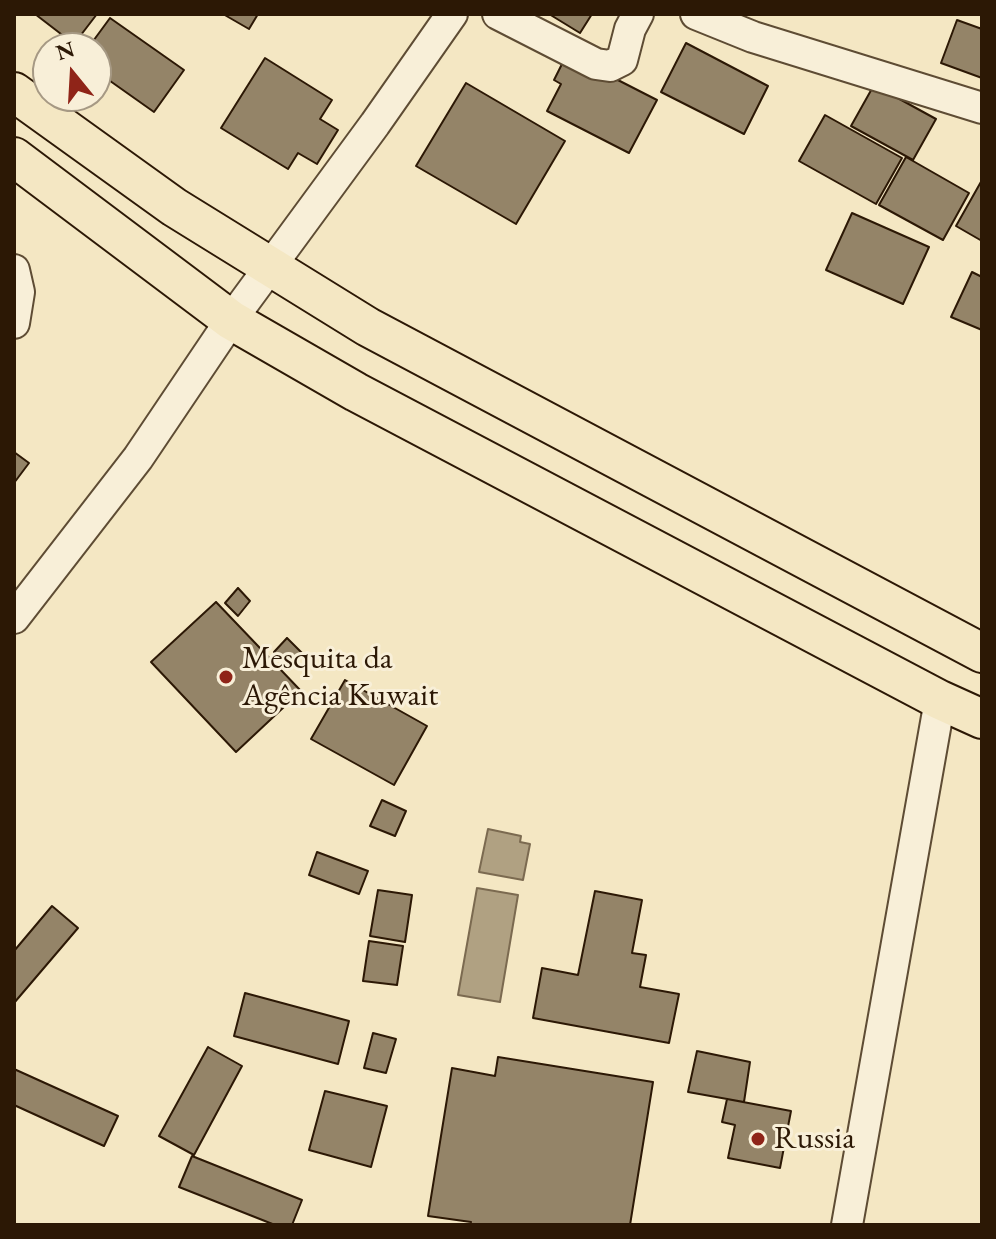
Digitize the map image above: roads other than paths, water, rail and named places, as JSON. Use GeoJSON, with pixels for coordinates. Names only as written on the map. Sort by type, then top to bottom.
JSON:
{"type":"FeatureCollection","features":[{"type":"Feature","properties":{"kind":"main road"},"geometry":{"type":"LineString","coordinates":[[14,92],[174,207],[368,327],[982,653]]}},
{"type":"Feature","properties":{"kind":"main road"},"geometry":{"type":"LineString","coordinates":[[14,157],[231,320],[369,399],[940,700],[982,719]]}},
{"type":"Feature","properties":{"kind":"street"},"geometry":{"type":"LineString","coordinates":[[14,618],[138,458],[231,320],[452,14]]}},
{"type":"Feature","properties":{"kind":"street"},"geometry":{"type":"LineString","coordinates":[[498,14],[596,64],[610,66],[622,60],[630,29],[638,14]]}},
{"type":"Feature","properties":{"kind":"street"},"geometry":{"type":"LineString","coordinates":[[696,14],[753,37],[963,105],[982,108]]}},
{"type":"Feature","properties":{"kind":"street"},"geometry":{"type":"LineString","coordinates":[[14,270],[19,292],[14,323]]}},
{"type":"Feature","properties":{"kind":"street"},"geometry":{"type":"LineString","coordinates":[[847,1225],[940,700]]}},
{"type":"Feature","properties":{"kind":"place","name":"Mesquita da Agência Kuwait"},"geometry":{"type":"Point","coordinates":[226,677]}},
{"type":"Feature","properties":{"kind":"place","name":"Russia"},"geometry":{"type":"Point","coordinates":[758,1139]}}]}
